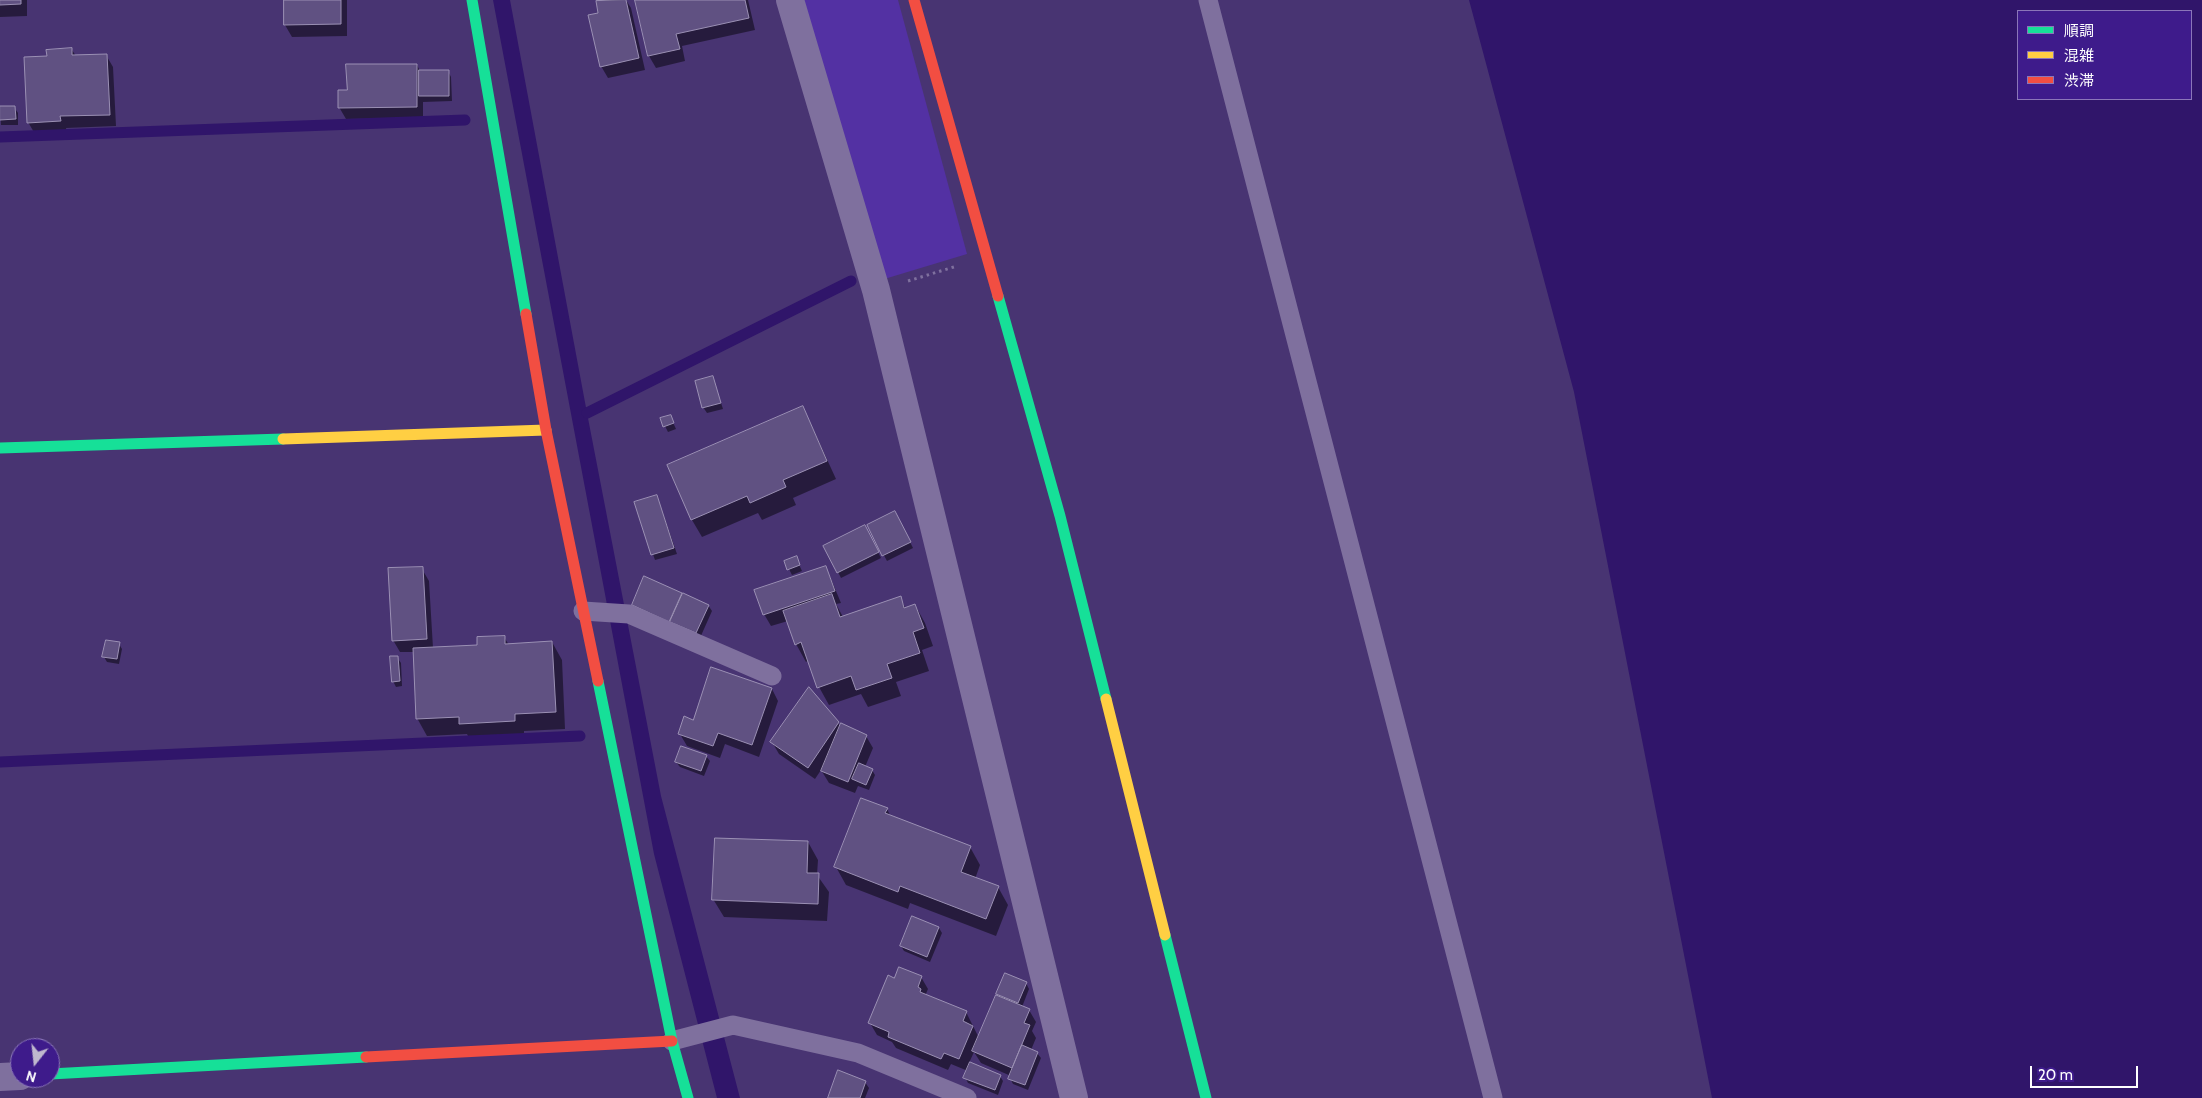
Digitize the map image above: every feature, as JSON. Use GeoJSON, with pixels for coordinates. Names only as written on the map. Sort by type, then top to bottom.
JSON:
{"type":"FeatureCollection","features":[{"type":"Feature","properties":{"kind":"street"},"geometry":{"type":"LineString","coordinates":[[472,0],[546,430],[672,1041],[688,1098]]}},
{"type":"Feature","properties":{"kind":"street"},"geometry":{"type":"LineString","coordinates":[[790,0],[876,290],[1074,1098]]}},
{"type":"Feature","properties":{"kind":"street"},"geometry":{"type":"LineString","coordinates":[[914,0],[1062,526],[1206,1098]]}},
{"type":"Feature","properties":{"kind":"street"},"geometry":{"type":"LineString","coordinates":[[0,448],[546,430]]}},
{"type":"Feature","properties":{"kind":"street"},"geometry":{"type":"LineString","coordinates":[[60,1073],[672,1041]]}},
{"type":"Feature","properties":{"kind":"lane"},"geometry":{"type":"LineString","coordinates":[[1208,0],[1494,1098]]}},
{"type":"Feature","properties":{"kind":"lane"},"geometry":{"type":"LineString","coordinates":[[583,611],[629,614],[772,676]]}},
{"type":"Feature","properties":{"kind":"lane"},"geometry":{"type":"LineString","coordinates":[[672,1041],[733,1025],[858,1053],[967,1098]]}},
{"type":"Feature","properties":{"kind":"path"},"geometry":{"type":"LineString","coordinates":[[876,290],[987,258]]}},
{"type":"Feature","properties":{"kind":"shaded area"},"geometry":{"type":"Polygon","coordinates":[[[493,0],[510,0],[661,796],[740,1098],[717,1098],[654,854],[493,0]]]}},
{"type":"Feature","properties":{"kind":"shaded area"},"geometry":{"type":"Polygon","coordinates":[[[804,0],[898,0],[967,254],[881,280],[804,0]]]}},
{"type":"Feature","properties":{"kind":"shaded area"},"geometry":{"type":"Polygon","coordinates":[[[1469,0],[2202,0],[2202,1098],[1712,1098],[1574,392],[1469,0]]]}},
{"type":"Feature","properties":{"kind":"building"},"geometry":{"type":"Polygon","coordinates":[[[0,0],[21,0],[21,4],[0,5],[0,0]]]}},
{"type":"Feature","properties":{"kind":"building"},"geometry":{"type":"Polygon","coordinates":[[[284,0],[341,0],[341,24],[284,25],[284,0]]]}},
{"type":"Feature","properties":{"kind":"building"},"geometry":{"type":"Polygon","coordinates":[[[626,0],[639,58],[600,67],[588,15],[598,13],[596,1],[626,0]]]}},
{"type":"Feature","properties":{"kind":"building"},"geometry":{"type":"Polygon","coordinates":[[[635,0],[745,0],[749,18],[676,34],[680,49],[648,56],[635,0]]]}},
{"type":"Feature","properties":{"kind":"building"},"geometry":{"type":"Polygon","coordinates":[[[72,48],[72,55],[107,54],[110,115],[60,116],[61,121],[27,123],[24,57],[47,56],[46,50],[72,48]]]}},
{"type":"Feature","properties":{"kind":"building"},"geometry":{"type":"Polygon","coordinates":[[[346,64],[417,64],[417,107],[338,108],[338,90],[347,90],[346,64]]]}},
{"type":"Feature","properties":{"kind":"building"},"geometry":{"type":"Polygon","coordinates":[[[419,70],[449,70],[449,96],[419,96],[419,70]]]}},
{"type":"Feature","properties":{"kind":"building"},"geometry":{"type":"Polygon","coordinates":[[[0,106],[15,106],[16,119],[0,120],[0,106]]]}},
{"type":"Feature","properties":{"kind":"building"},"geometry":{"type":"Polygon","coordinates":[[[713,376],[721,403],[702,408],[695,381],[713,376]]]}},
{"type":"Feature","properties":{"kind":"building"},"geometry":{"type":"Polygon","coordinates":[[[803,406],[827,461],[783,480],[786,487],[750,503],[747,496],[691,520],[667,465],[803,406]]]}},
{"type":"Feature","properties":{"kind":"building"},"geometry":{"type":"Polygon","coordinates":[[[671,415],[674,423],[663,427],[660,418],[671,415]]]}},
{"type":"Feature","properties":{"kind":"building"},"geometry":{"type":"Polygon","coordinates":[[[657,495],[674,548],[651,555],[634,502],[657,495]]]}},
{"type":"Feature","properties":{"kind":"building"},"geometry":{"type":"Polygon","coordinates":[[[895,511],[911,542],[882,556],[867,525],[895,511]]]}},
{"type":"Feature","properties":{"kind":"building"},"geometry":{"type":"Polygon","coordinates":[[[865,525],[879,552],[837,573],[823,546],[865,525]]]}},
{"type":"Feature","properties":{"kind":"building"},"geometry":{"type":"Polygon","coordinates":[[[797,556],[800,565],[787,570],[784,561],[797,556]]]}},
{"type":"Feature","properties":{"kind":"building"},"geometry":{"type":"Polygon","coordinates":[[[826,566],[835,591],[763,615],[754,590],[826,566]]]}},
{"type":"Feature","properties":{"kind":"building"},"geometry":{"type":"Polygon","coordinates":[[[423,567],[427,639],[392,641],[388,568],[423,567]]]}},
{"type":"Feature","properties":{"kind":"building"},"geometry":{"type":"Polygon","coordinates":[[[644,576],[682,593],[669,622],[632,605],[644,576]]]}},
{"type":"Feature","properties":{"kind":"building"},"geometry":{"type":"Polygon","coordinates":[[[683,593],[709,605],[696,633],[670,622],[683,593]]]}},
{"type":"Feature","properties":{"kind":"building"},"geometry":{"type":"Polygon","coordinates":[[[832,594],[840,617],[901,596],[904,608],[915,604],[924,628],[913,632],[920,653],[887,664],[892,678],[856,690],[851,676],[817,688],[801,642],[795,645],[783,611],[832,594]]]}},
{"type":"Feature","properties":{"kind":"building"},"geometry":{"type":"Polygon","coordinates":[[[505,636],[505,644],[552,641],[556,712],[515,714],[515,721],[459,724],[459,717],[416,719],[413,648],[477,645],[477,637],[505,636]]]}},
{"type":"Feature","properties":{"kind":"building"},"geometry":{"type":"Polygon","coordinates":[[[106,640],[120,642],[117,659],[102,657],[106,640]]]}},
{"type":"Feature","properties":{"kind":"building"},"geometry":{"type":"Polygon","coordinates":[[[390,656],[398,656],[400,681],[392,682],[390,656]]]}},
{"type":"Feature","properties":{"kind":"building"},"geometry":{"type":"Polygon","coordinates":[[[711,667],[772,688],[752,745],[718,733],[713,746],[678,734],[684,716],[693,720],[711,667]]]}},
{"type":"Feature","properties":{"kind":"building"},"geometry":{"type":"Polygon","coordinates":[[[809,687],[839,722],[808,768],[770,742],[809,687]]]}},
{"type":"Feature","properties":{"kind":"building"},"geometry":{"type":"Polygon","coordinates":[[[841,723],[867,735],[848,782],[821,771],[841,723]]]}},
{"type":"Feature","properties":{"kind":"building"},"geometry":{"type":"Polygon","coordinates":[[[681,746],[707,755],[701,771],[675,762],[681,746]]]}},
{"type":"Feature","properties":{"kind":"building"},"geometry":{"type":"Polygon","coordinates":[[[859,763],[873,769],[866,785],[852,779],[859,763]]]}},
{"type":"Feature","properties":{"kind":"building"},"geometry":{"type":"Polygon","coordinates":[[[861,798],[888,808],[885,813],[971,846],[961,872],[999,886],[986,919],[900,886],[898,892],[834,867],[861,798]]]}},
{"type":"Feature","properties":{"kind":"building"},"geometry":{"type":"Polygon","coordinates":[[[715,838],[808,841],[807,873],[819,873],[818,904],[712,900],[715,838]]]}},
{"type":"Feature","properties":{"kind":"building"},"geometry":{"type":"Polygon","coordinates":[[[912,916],[939,927],[927,957],[900,946],[912,916]]]}},
{"type":"Feature","properties":{"kind":"building"},"geometry":{"type":"Polygon","coordinates":[[[899,967],[922,976],[918,987],[921,989],[920,992],[967,1011],[963,1021],[973,1026],[959,1059],[944,1053],[941,1059],[888,1037],[889,1032],[868,1023],[888,975],[894,978],[899,967]]]}},
{"type":"Feature","properties":{"kind":"building"},"geometry":{"type":"Polygon","coordinates":[[[1005,973],[1027,982],[1018,1003],[996,994],[1005,973]]]}},
{"type":"Feature","properties":{"kind":"building"},"geometry":{"type":"Polygon","coordinates":[[[996,995],[1030,1009],[1024,1023],[1030,1025],[1012,1068],[972,1051],[996,995]]]}},
{"type":"Feature","properties":{"kind":"building"},"geometry":{"type":"Polygon","coordinates":[[[1022,1045],[1038,1052],[1025,1085],[1008,1079],[1022,1045]]]}},
{"type":"Feature","properties":{"kind":"building"},"geometry":{"type":"Polygon","coordinates":[[[970,1062],[1001,1075],[995,1090],[963,1078],[970,1062]]]}},
{"type":"Feature","properties":{"kind":"building"},"geometry":{"type":"Polygon","coordinates":[[[838,1070],[866,1081],[860,1098],[828,1098],[838,1070]]]}},
{"type":"Feature","properties":{"kind":"waterway"},"geometry":{"type":"LineString","coordinates":[[0,137],[465,120]]}},
{"type":"Feature","properties":{"kind":"waterway"},"geometry":{"type":"LineString","coordinates":[[587,413],[851,281]]}},
{"type":"Feature","properties":{"kind":"waterway"},"geometry":{"type":"LineString","coordinates":[[0,762],[580,736]]}},
{"type":"Feature","properties":{"kind":"traffic: fast"},"geometry":{"type":"LineString","coordinates":[[472,0],[526,314]]}},
{"type":"Feature","properties":{"kind":"traffic: fast"},"geometry":{"type":"LineString","coordinates":[[998,296],[1060,516],[1106,699]]}},
{"type":"Feature","properties":{"kind":"traffic: fast"},"geometry":{"type":"LineString","coordinates":[[0,448],[283,439]]}},
{"type":"Feature","properties":{"kind":"traffic: fast"},"geometry":{"type":"LineString","coordinates":[[598,681],[672,1041],[688,1098]]}},
{"type":"Feature","properties":{"kind":"traffic: fast"},"geometry":{"type":"LineString","coordinates":[[1165,935],[1206,1098]]}},
{"type":"Feature","properties":{"kind":"traffic: fast"},"geometry":{"type":"LineString","coordinates":[[60,1073],[366,1057]]}},
{"type":"Feature","properties":{"kind":"traffic: slow"},"geometry":{"type":"LineString","coordinates":[[283,439],[546,430]]}},
{"type":"Feature","properties":{"kind":"traffic: slow"},"geometry":{"type":"LineString","coordinates":[[1106,699],[1165,935]]}},
{"type":"Feature","properties":{"kind":"traffic: jam"},"geometry":{"type":"LineString","coordinates":[[914,0],[998,296]]}},
{"type":"Feature","properties":{"kind":"traffic: jam"},"geometry":{"type":"LineString","coordinates":[[526,314],[546,430],[598,681]]}},
{"type":"Feature","properties":{"kind":"traffic: jam"},"geometry":{"type":"LineString","coordinates":[[366,1057],[672,1041]]}}]}
